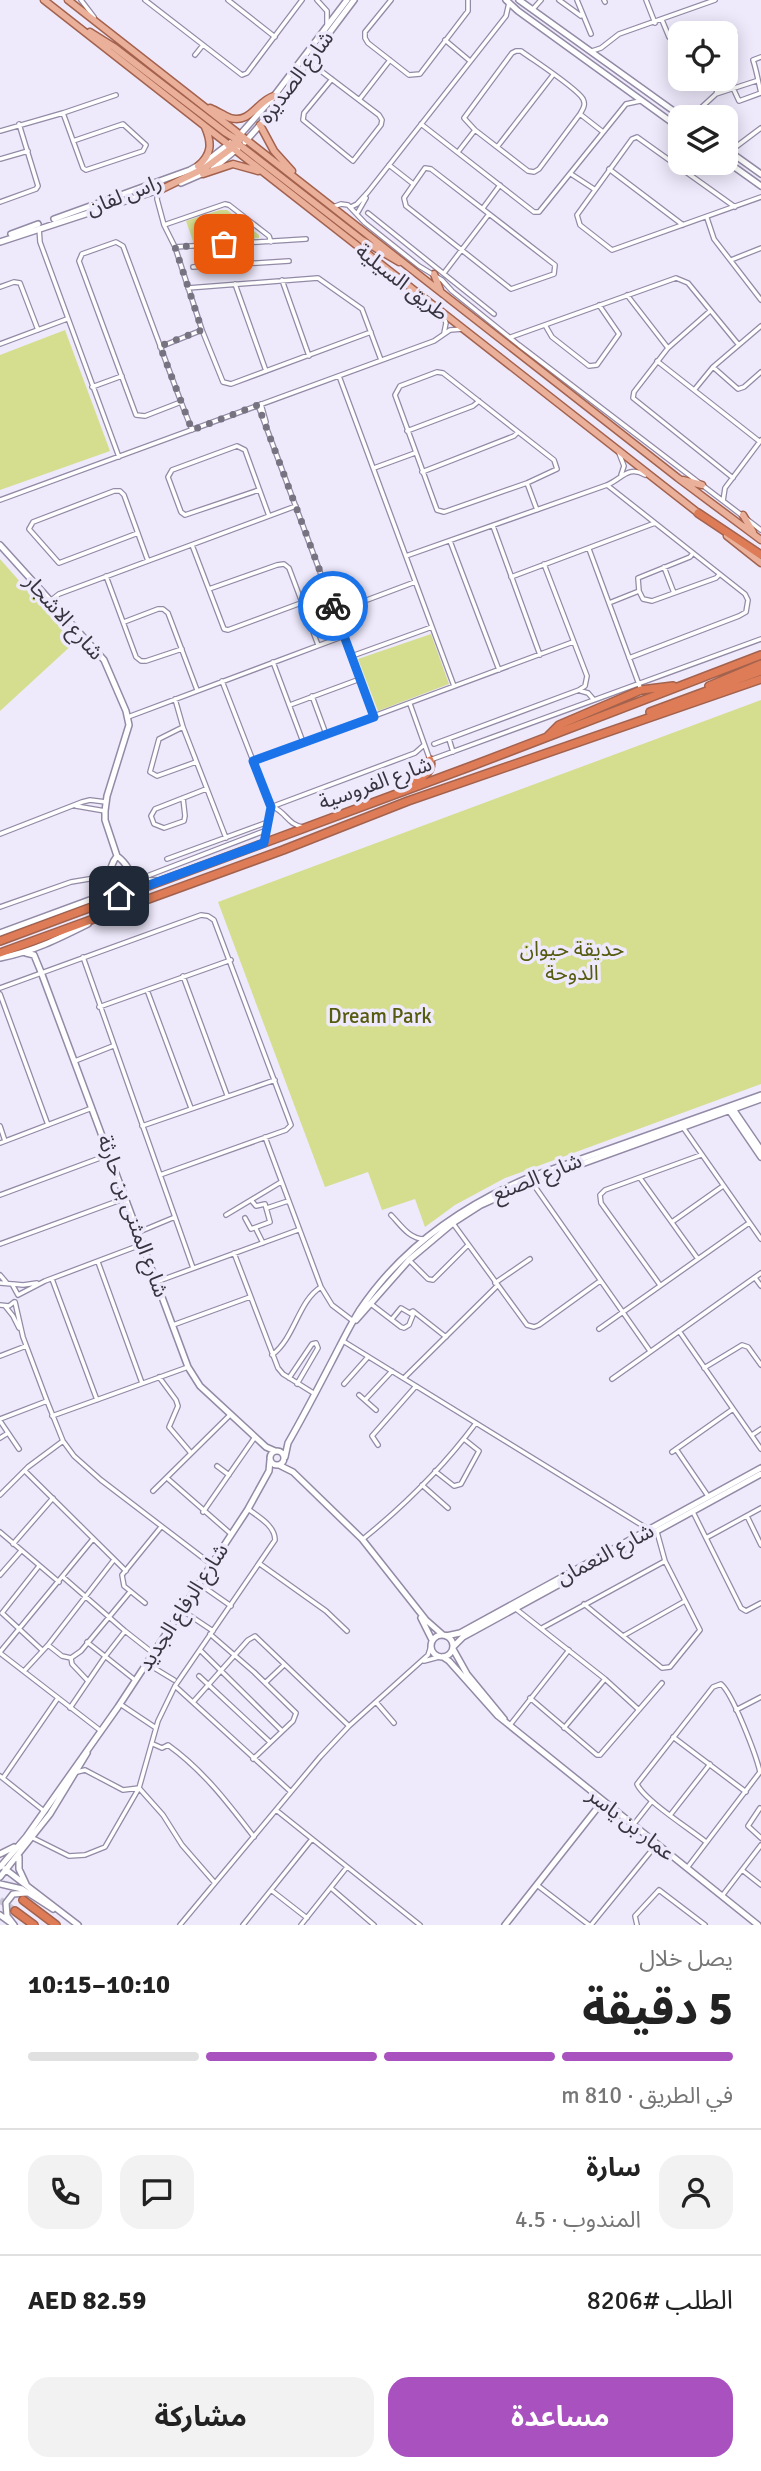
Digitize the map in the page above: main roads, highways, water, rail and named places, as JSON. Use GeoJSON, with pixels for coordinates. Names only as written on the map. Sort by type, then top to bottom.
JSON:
{"type":"FeatureCollection","features":[{"type":"Feature","properties":{"kind":"highway"},"geometry":{"type":"LineString","coordinates":[[698,513],[761,555]]}},
{"type":"Feature","properties":{"kind":"highway","name":"شارع الفروسية"},"geometry":{"type":"LineString","coordinates":[[0,941],[761,655]]}},
{"type":"Feature","properties":{"kind":"highway"},"geometry":{"type":"LineString","coordinates":[[668,706],[722,679],[761,664]]}},
{"type":"Feature","properties":{"kind":"highway"},"geometry":{"type":"LineString","coordinates":[[595,736],[761,671]]}},
{"type":"Feature","properties":{"kind":"highway","name":"شارع الفروسية"},"geometry":{"type":"LineString","coordinates":[[0,956],[408,801],[761,679]]}},
{"type":"Feature","properties":{"kind":"highway"},"geometry":{"type":"LineString","coordinates":[[547,737],[559,725],[640,687],[684,685]]}},
{"type":"Feature","properties":{"kind":"highway"},"geometry":{"type":"LineString","coordinates":[[403,791],[430,769],[431,761]]}},
{"type":"Feature","properties":{"kind":"highway"},"geometry":{"type":"LineString","coordinates":[[23,1900],[56,1925]]}},
{"type":"Feature","properties":{"kind":"highway"},"geometry":{"type":"LineString","coordinates":[[15,1911],[34,1925]]}},
{"type":"Feature","properties":{"kind":"main road","name":"طريق السيلية"},"geometry":{"type":"LineString","coordinates":[[44,0],[204,126],[308,187],[678,478],[759,538]]}},
{"type":"Feature","properties":{"kind":"main road","name":"طريق السيلية"},"geometry":{"type":"LineString","coordinates":[[68,0],[204,107],[265,174],[761,563]]}},
{"type":"Feature","properties":{"kind":"main road"},"geometry":{"type":"LineString","coordinates":[[79,27],[114,47],[370,246],[407,265]]}},
{"type":"Feature","properties":{"kind":"main road"},"geometry":{"type":"LineString","coordinates":[[204,107],[231,118],[243,118],[253,112],[263,100],[274,96]]}},
{"type":"Feature","properties":{"kind":"main road"},"geometry":{"type":"LineString","coordinates":[[260,125],[274,151],[308,187]]}},
{"type":"Feature","properties":{"kind":"main road"},"geometry":{"type":"LineString","coordinates":[[198,166],[210,150],[210,141],[204,126]]}},
{"type":"Feature","properties":{"kind":"main road"},"geometry":{"type":"LineString","coordinates":[[160,190],[205,168],[237,143]]}},
{"type":"Feature","properties":{"kind":"main road"},"geometry":{"type":"LineString","coordinates":[[203,174],[233,164],[265,174]]}},
{"type":"Feature","properties":{"kind":"main road"},"geometry":{"type":"LineString","coordinates":[[434,274],[441,292]]}},
{"type":"Feature","properties":{"kind":"main road"},"geometry":{"type":"LineString","coordinates":[[678,478],[702,485]]}},
{"type":"Feature","properties":{"kind":"main road"},"geometry":{"type":"LineString","coordinates":[[743,515],[759,538]]}},
{"type":"Feature","properties":{"kind":"tunnel"},"geometry":{"type":"LineString","coordinates":[[0,1900],[15,1911]]}},
{"type":"Feature","properties":{"kind":"park label","name":"حديقة حيوان الدوحة"},"geometry":{"type":"Point","coordinates":[572,961]}},
{"type":"Feature","properties":{"kind":"park label","name":"Dream Park"},"geometry":{"type":"Point","coordinates":[380,1016]}}]}
